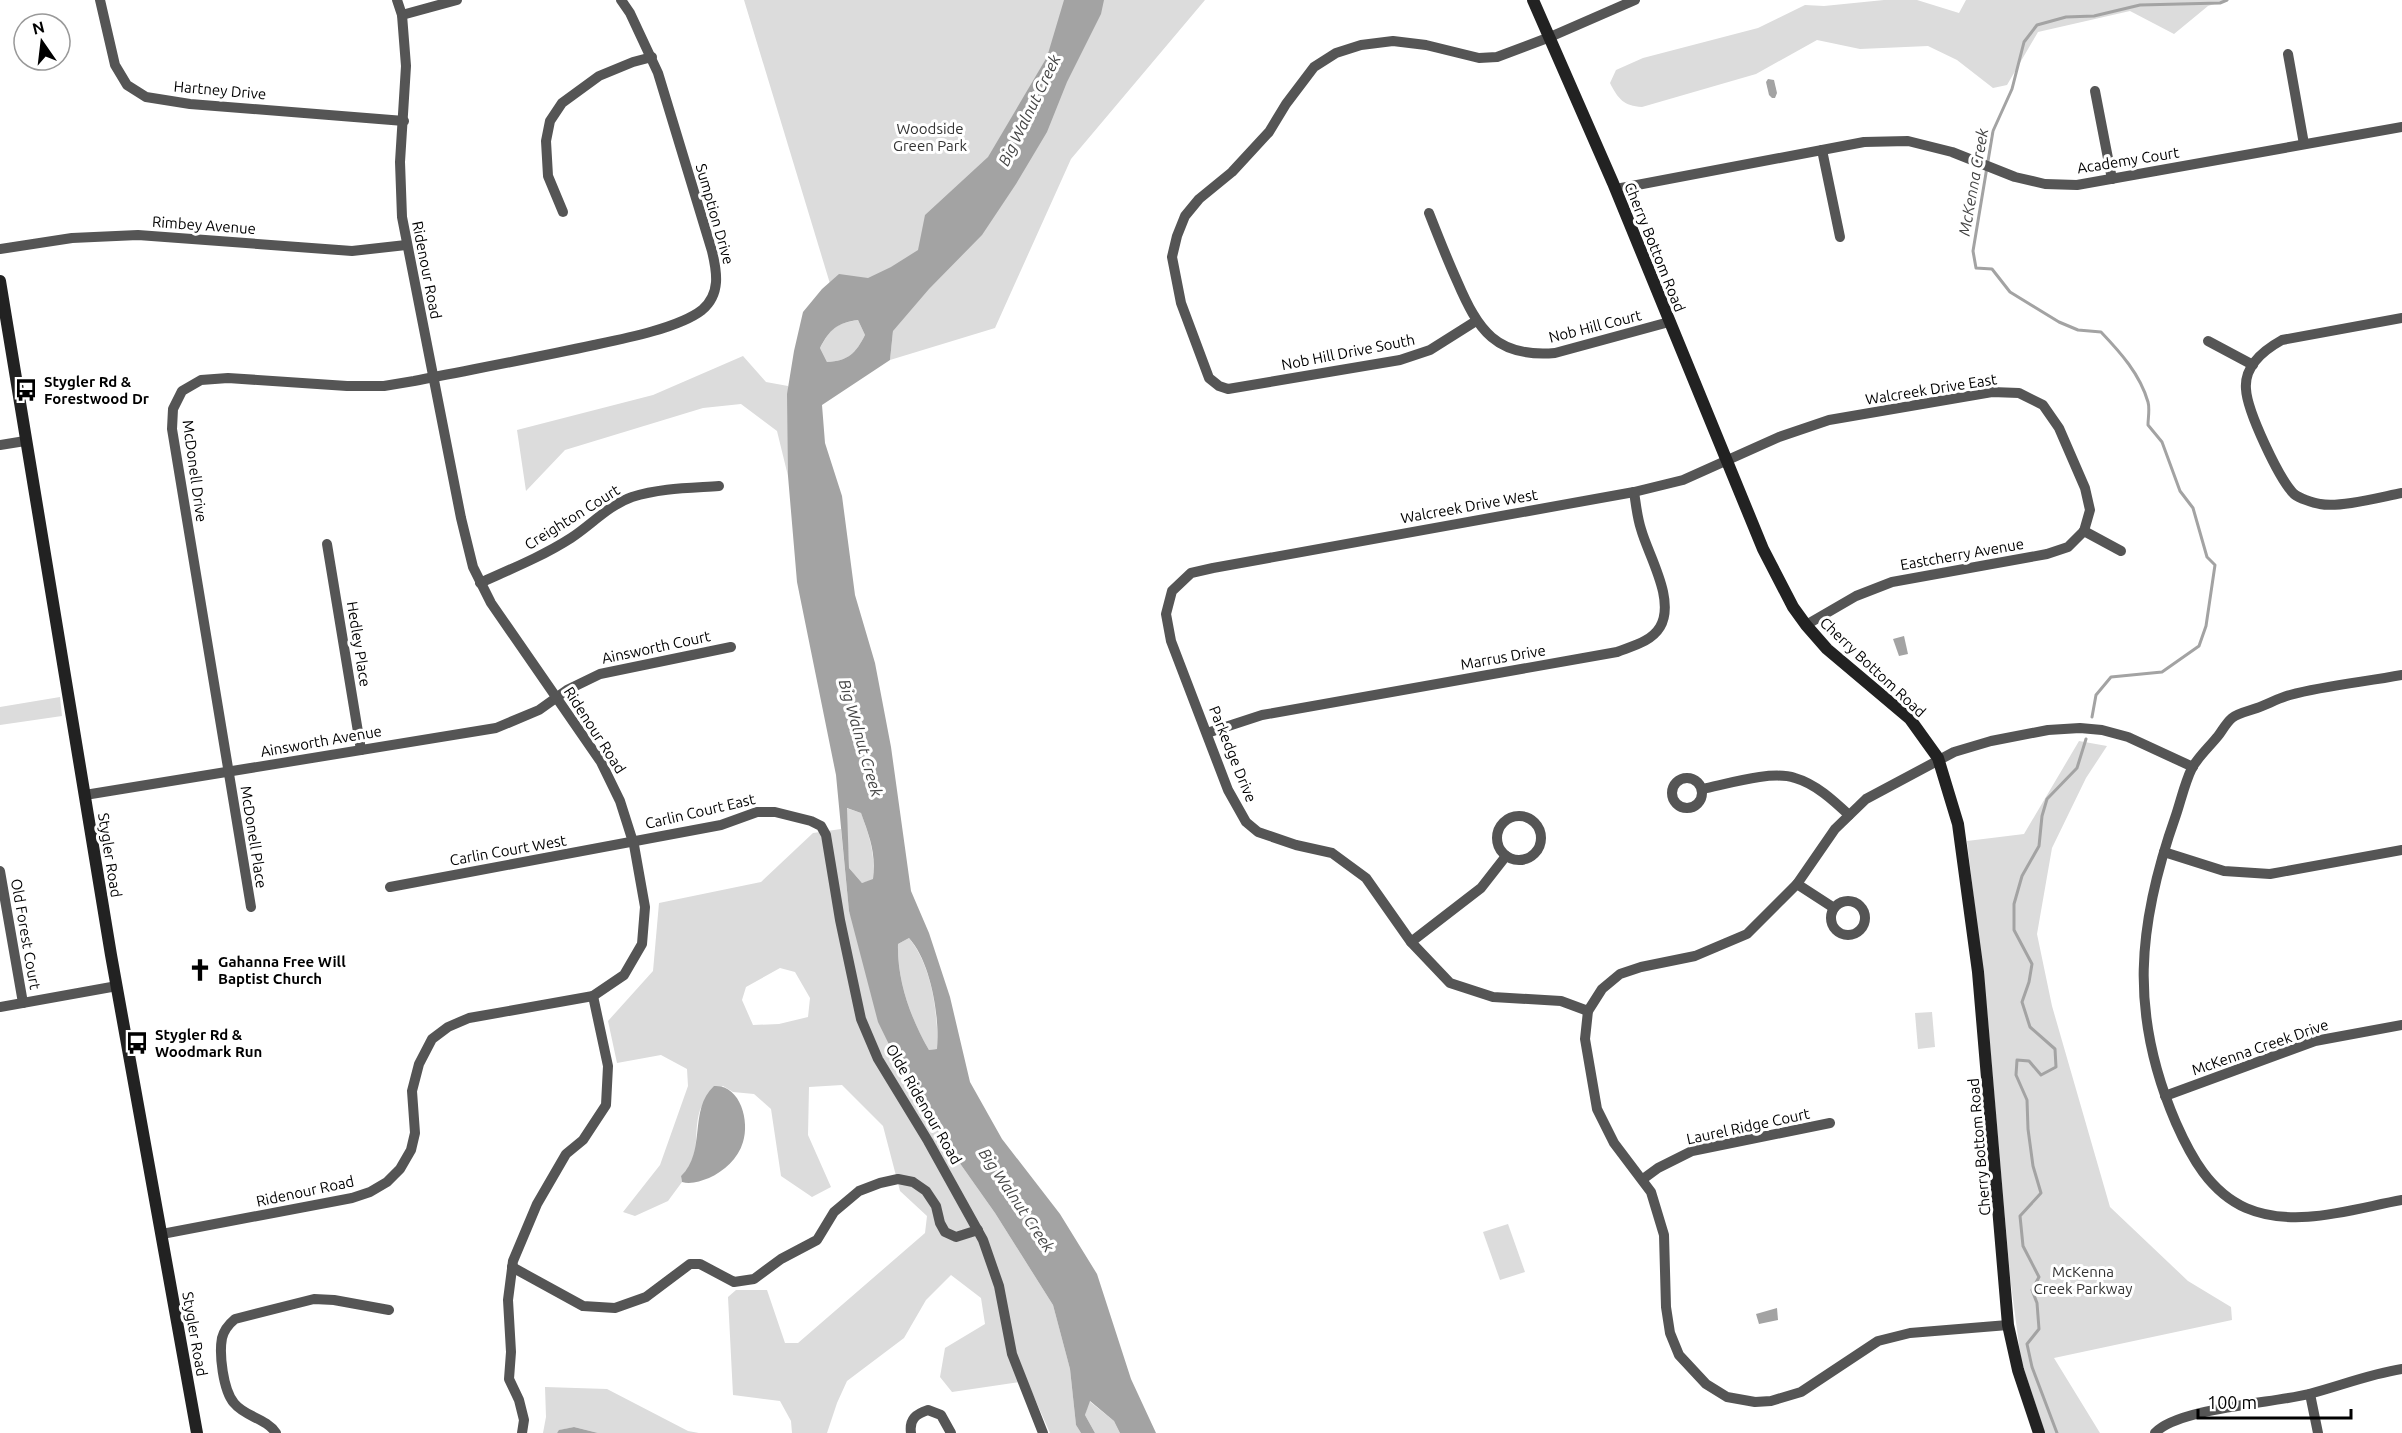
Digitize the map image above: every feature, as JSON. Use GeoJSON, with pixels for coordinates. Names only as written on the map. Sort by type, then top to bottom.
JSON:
{"type":"FeatureCollection","features":[{"type":"Feature","properties":{"kind":"main road","name":"Cherry Bottom Road"},"geometry":{"type":"LineString","coordinates":[[1533,0],[1616,189],[1763,549],[1792,607],[1827,649],[1910,719],[1938,758],[1958,824],[1978,972],[2008,1324],[2018,1370],[2040,1433]]}},
{"type":"Feature","properties":{"kind":"main road","name":"Stygler Road"},"geometry":{"type":"LineString","coordinates":[[0,281],[117,986],[197,1433]]}},
{"type":"Feature","properties":{"kind":"street","name":"Hartney Drive"},"geometry":{"type":"LineString","coordinates":[[100,0],[115,65],[127,85],[146,98],[190,104],[404,121]]}},
{"type":"Feature","properties":{"kind":"street","name":"Ridenour Road"},"geometry":{"type":"LineString","coordinates":[[162,1234],[352,1198],[370,1192],[387,1182],[400,1169],[411,1150],[414,1133],[412,1091],[416,1072],[432,1039],[448,1027],[469,1017],[593,996],[624,975],[642,944],[645,907],[621,801],[601,762],[510,633],[473,567],[461,518],[402,217],[400,162],[406,66],[402,15],[397,0]]}},
{"type":"Feature","properties":{"kind":"street"},"geometry":{"type":"LineString","coordinates":[[402,15],[457,0]]}},
{"type":"Feature","properties":{"kind":"street","name":"Sumption Drive"},"geometry":{"type":"LineString","coordinates":[[433,378],[649,333],[689,317],[702,309],[711,297],[716,286],[717,273],[652,57],[621,0]]}},
{"type":"Feature","properties":{"kind":"street"},"geometry":{"type":"LineString","coordinates":[[1550,37],[1635,0]]}},
{"type":"Feature","properties":{"kind":"street","name":"Nob Hill Drive South"},"geometry":{"type":"LineString","coordinates":[[1476,321],[1430,350],[1400,360],[1228,389],[1209,378],[1181,303],[1172,257],[1185,216],[1199,199],[1232,172],[1269,132],[1286,104],[1314,67],[1336,52],[1361,45],[1393,41],[1426,45],[1479,58],[1497,57],[1550,37]]}},
{"type":"Feature","properties":{"kind":"street"},"geometry":{"type":"LineString","coordinates":[[2288,54],[2304,144]]}},
{"type":"Feature","properties":{"kind":"street"},"geometry":{"type":"LineString","coordinates":[[563,212],[548,176],[546,141],[550,121],[562,104],[599,76],[652,57]]}},
{"type":"Feature","properties":{"kind":"street"},"geometry":{"type":"LineString","coordinates":[[2095,91],[2112,179]]}},
{"type":"Feature","properties":{"kind":"street","name":"Academy Court"},"geometry":{"type":"LineString","coordinates":[[1616,189],[1864,142],[1908,141],[1952,152],[1996,170],[2045,184],[2077,184],[2402,127]]}},
{"type":"Feature","properties":{"kind":"street"},"geometry":{"type":"LineString","coordinates":[[1822,150],[1840,237]]}},
{"type":"Feature","properties":{"kind":"street","name":"Nob Hill Court"},"geometry":{"type":"LineString","coordinates":[[1429,213],[1476,321],[1494,339],[1506,346],[1521,352],[1539,354],[1573,350],[1669,322]]}},
{"type":"Feature","properties":{"kind":"street","name":"Rimbey Avenue"},"geometry":{"type":"LineString","coordinates":[[0,249],[72,238],[138,236],[352,251],[406,245]]}},
{"type":"Feature","properties":{"kind":"street"},"geometry":{"type":"LineString","coordinates":[[2402,318],[2282,340],[2265,350],[2253,365],[2246,388],[2252,412],[2272,460],[2295,495],[2320,505],[2348,503],[2402,493]]}},
{"type":"Feature","properties":{"kind":"street"},"geometry":{"type":"LineString","coordinates":[[2208,341],[2253,365]]}},
{"type":"Feature","properties":{"kind":"street","name":"McDonell Drive"},"geometry":{"type":"LineString","coordinates":[[229,772],[171,429],[173,409],[182,391],[201,380],[228,378],[375,386],[433,378]]}},
{"type":"Feature","properties":{"kind":"street","name":"Walcreek Drive East"},"geometry":{"type":"LineString","coordinates":[[1726,460],[1779,437],[1829,420],[1992,392],[2019,393],[2043,405],[2059,428],[2085,488],[2090,510],[2084,531]]}},
{"type":"Feature","properties":{"kind":"street"},"geometry":{"type":"LineString","coordinates":[[0,445],[25,441]]}},
{"type":"Feature","properties":{"kind":"street","name":"Walcreek Drive West"},"geometry":{"type":"LineString","coordinates":[[1213,568],[1634,492],[1683,480],[1726,460]]}},
{"type":"Feature","properties":{"kind":"street","name":"Creighton Court"},"geometry":{"type":"LineString","coordinates":[[480,583],[547,552],[630,498],[670,489],[718,486]]}},
{"type":"Feature","properties":{"kind":"street","name":"Marrus Drive"},"geometry":{"type":"LineString","coordinates":[[1207,732],[1262,716],[1617,652],[1649,639],[1660,627],[1666,610],[1661,584],[1640,527],[1634,492]]}},
{"type":"Feature","properties":{"kind":"street"},"geometry":{"type":"LineString","coordinates":[[2084,531],[2121,551]]}},
{"type":"Feature","properties":{"kind":"street","name":"Eastcherry Avenue"},"geometry":{"type":"LineString","coordinates":[[1806,625],[1856,596],[1892,582],[2047,554],[2068,547],[2084,531]]}},
{"type":"Feature","properties":{"kind":"street","name":"Hedley Place"},"geometry":{"type":"LineString","coordinates":[[327,544],[361,750]]}},
{"type":"Feature","properties":{"kind":"street","name":"Parkedge Drive"},"geometry":{"type":"LineString","coordinates":[[1213,568],[1191,573],[1172,591],[1166,614],[1171,641],[1228,790],[1246,822],[1258,832],[1296,845],[1332,853],[1366,879],[1412,942],[1450,983],[1493,997],[1561,1001],[1588,1011]]}},
{"type":"Feature","properties":{"kind":"street","name":"Ainsworth Court"},"geometry":{"type":"LineString","coordinates":[[556,697],[600,674],[731,647]]}},
{"type":"Feature","properties":{"kind":"street"},"geometry":{"type":"LineString","coordinates":[[2402,675],[2289,695],[2232,718],[2193,767],[2164,852],[2148,918],[2143,952],[2143,989],[2152,1056],[2165,1096],[2184,1141],[2199,1168],[2213,1184],[2231,1200],[2247,1208],[2273,1216],[2294,1218],[2402,1200]]}},
{"type":"Feature","properties":{"kind":"street","name":"Ainsworth Avenue"},"geometry":{"type":"LineString","coordinates":[[85,795],[496,728],[539,710],[556,697]]}},
{"type":"Feature","properties":{"kind":"street"},"geometry":{"type":"LineString","coordinates":[[2008,1324],[1928,1330],[1893,1336],[1864,1348],[1816,1383],[1786,1398],[1755,1402],[1727,1397],[1700,1379],[1688,1368],[1673,1344],[1666,1306],[1664,1235],[1651,1192],[1614,1143],[1597,1109],[1585,1039],[1588,1011],[1602,989],[1620,974],[1641,967],[1695,956],[1747,934],[1797,884],[1835,829],[1866,799],[1938,758],[1991,741],[2048,730],[2080,728],[2102,730],[2128,737],[2193,767]]}},
{"type":"Feature","properties":{"kind":"street","name":"McDonell Place"},"geometry":{"type":"LineString","coordinates":[[229,772],[251,907]]}},
{"type":"Feature","properties":{"kind":"street"},"geometry":{"type":"LineString","coordinates":[[1702,789],[1773,776],[1795,777],[1826,794],[1849,815]]}},
{"type":"Feature","properties":{"kind":"street","name":"Carlin Court East"},"geometry":{"type":"LineString","coordinates":[[632,842],[721,825],[757,812],[775,812]]}},
{"type":"Feature","properties":{"kind":"street","name":"Olde Ridenour Road"},"geometry":{"type":"LineString","coordinates":[[775,812],[811,821],[821,826],[826,835],[840,920],[861,1019],[878,1059],[978,1230],[999,1286],[1012,1354],[1043,1433]]}},
{"type":"Feature","properties":{"kind":"street"},"geometry":{"type":"LineString","coordinates":[[1514,817],[1525,817],[1533,821],[1541,833],[1540,845],[1536,852],[1523,860],[1513,860],[1506,856],[1497,845],[1497,835],[1501,824],[1514,817]]}},
{"type":"Feature","properties":{"kind":"street","name":"Carlin Court West"},"geometry":{"type":"LineString","coordinates":[[390,887],[632,842]]}},
{"type":"Feature","properties":{"kind":"street"},"geometry":{"type":"LineString","coordinates":[[2164,852],[2224,872],[2270,874],[2402,850]]}},
{"type":"Feature","properties":{"kind":"street"},"geometry":{"type":"LineString","coordinates":[[1412,942],[1481,888],[1506,856]]}},
{"type":"Feature","properties":{"kind":"street","name":"Old Forest Court"},"geometry":{"type":"LineString","coordinates":[[0,871],[23,1003]]}},
{"type":"Feature","properties":{"kind":"street"},"geometry":{"type":"LineString","coordinates":[[1797,884],[1834,908]]}},
{"type":"Feature","properties":{"kind":"street"},"geometry":{"type":"LineString","coordinates":[[0,1007],[117,986]]}},
{"type":"Feature","properties":{"kind":"street"},"geometry":{"type":"LineString","coordinates":[[522,1433],[524,1420],[519,1400],[509,1379],[511,1352],[508,1300],[512,1267],[526,1228],[566,1154],[583,1140],[606,1105],[608,1066],[593,996]]}},
{"type":"Feature","properties":{"kind":"street","name":"McKenna Creek Drive"},"geometry":{"type":"LineString","coordinates":[[2165,1096],[2315,1041],[2402,1025]]}},
{"type":"Feature","properties":{"kind":"street","name":"Laurel Ridge Court"},"geometry":{"type":"LineString","coordinates":[[1643,1179],[1658,1168],[1692,1150],[1830,1123]]}},
{"type":"Feature","properties":{"kind":"street"},"geometry":{"type":"LineString","coordinates":[[512,1267],[583,1306],[615,1308],[646,1298],[690,1264],[700,1264],[734,1282],[754,1279],[781,1259],[817,1240],[834,1212],[859,1191],[898,1179],[913,1182],[926,1191],[936,1206],[945,1232],[956,1237],[978,1230]]}},
{"type":"Feature","properties":{"kind":"street"},"geometry":{"type":"LineString","coordinates":[[276,1433],[268,1424],[240,1408],[228,1394],[222,1365],[222,1338],[227,1325],[235,1319],[314,1299],[334,1300],[389,1310]]}},
{"type":"Feature","properties":{"kind":"street"},"geometry":{"type":"LineString","coordinates":[[2155,1433],[2161,1426],[2185,1417],[2310,1394],[2376,1373],[2402,1369]]}},
{"type":"Feature","properties":{"kind":"street"},"geometry":{"type":"LineString","coordinates":[[2310,1394],[2318,1433]]}},
{"type":"Feature","properties":{"kind":"street"},"geometry":{"type":"LineString","coordinates":[[911,1433],[911,1422],[915,1416],[928,1410],[941,1415],[951,1433]]}},
{"type":"Feature","properties":{"kind":"green space","name":"Woodside Green Park"},"geometry":{"type":"Polygon","coordinates":[[[744,0],[1205,0],[1071,159],[995,328],[890,360],[893,331],[838,310],[744,0]]]}},
{"type":"Feature","properties":{"kind":"green space"},"geometry":{"type":"Polygon","coordinates":[[[1884,0],[1917,0],[1959,13],[1966,0],[2227,0],[2208,6],[2174,34],[2130,11],[2038,32],[2007,85],[1993,88],[1957,60],[1928,46],[1860,49],[1817,40],[1756,74],[1642,107],[1622,101],[1610,83],[1616,70],[1643,58],[1758,28],[1805,5],[1824,6],[1884,0]]]}},
{"type":"Feature","properties":{"kind":"green space"},"geometry":{"type":"Polygon","coordinates":[[[858,320],[865,335],[858,347],[846,358],[827,362],[820,348],[827,336],[839,325],[858,320]]]}},
{"type":"Feature","properties":{"kind":"green space"},"geometry":{"type":"Polygon","coordinates":[[[743,356],[766,382],[788,386],[788,476],[777,431],[741,404],[703,408],[565,450],[526,491],[517,430],[653,395],[743,356]]]}},
{"type":"Feature","properties":{"kind":"green space"},"geometry":{"type":"Polygon","coordinates":[[[60,697],[62,716],[0,725],[0,707],[60,697]]]}},
{"type":"Feature","properties":{"kind":"green space","name":"McKenna Creek Parkway"},"geometry":{"type":"Polygon","coordinates":[[[2079,741],[2107,746],[2086,778],[2052,848],[2037,934],[2052,1006],[2110,1207],[2188,1281],[2231,1307],[2232,1320],[2054,1358],[2100,1433],[2045,1433],[2021,1360],[2010,1277],[1987,1010],[1967,841],[2024,834],[2079,741]]]}},
{"type":"Feature","properties":{"kind":"green space"},"geometry":{"type":"Polygon","coordinates":[[[846,808],[861,813],[871,846],[873,880],[862,883],[849,868],[846,808]]]}},
{"type":"Feature","properties":{"kind":"green space"},"geometry":{"type":"Polygon","coordinates":[[[841,829],[849,911],[935,1128],[995,1213],[1053,1305],[1070,1369],[1076,1425],[1081,1433],[1050,1433],[1027,1381],[952,1392],[940,1377],[945,1348],[985,1324],[981,1298],[951,1275],[926,1300],[904,1338],[847,1381],[827,1433],[792,1433],[791,1421],[780,1401],[733,1395],[728,1297],[736,1290],[767,1290],[785,1343],[798,1343],[925,1233],[927,1216],[900,1191],[883,1126],[842,1085],[809,1087],[808,1135],[831,1187],[812,1197],[781,1176],[771,1109],[754,1094],[733,1092],[723,1086],[700,1110],[695,1152],[688,1168],[681,1176],[682,1182],[668,1201],[635,1216],[623,1212],[660,1165],[688,1086],[687,1069],[661,1055],[617,1063],[608,1021],[653,971],[659,903],[761,882],[813,833],[841,829]],[[780,968],[746,987],[742,1000],[753,1025],[779,1024],[808,1017],[810,998],[795,972],[780,968]]]}},
{"type":"Feature","properties":{"kind":"green space"},"geometry":{"type":"Polygon","coordinates":[[[909,938],[924,963],[932,991],[938,1049],[929,1050],[916,1026],[906,999],[900,972],[898,944],[909,938]]]}},
{"type":"Feature","properties":{"kind":"green space"},"geometry":{"type":"Polygon","coordinates":[[[1932,1012],[1935,1047],[1918,1049],[1915,1013],[1932,1012]]]}},
{"type":"Feature","properties":{"kind":"green space"},"geometry":{"type":"Polygon","coordinates":[[[1508,1224],[1525,1272],[1500,1280],[1483,1232],[1508,1224]]]}},
{"type":"Feature","properties":{"kind":"green space"},"geometry":{"type":"Polygon","coordinates":[[[545,1387],[607,1389],[688,1431],[699,1433],[598,1433],[574,1427],[560,1430],[557,1433],[543,1433],[546,1417],[545,1387]]]}},
{"type":"Feature","properties":{"kind":"green space"},"geometry":{"type":"Polygon","coordinates":[[[1089,1401],[1114,1421],[1120,1433],[1095,1433],[1085,1415],[1089,1401]]]}},
{"type":"Feature","properties":{"kind":"water","name":"Big Walnut Creek"},"geometry":{"type":"Polygon","coordinates":[[[1064,0],[1104,0],[1101,14],[1067,82],[1047,132],[1016,184],[982,235],[929,289],[893,331],[890,360],[822,405],[825,443],[842,496],[855,595],[875,663],[891,747],[911,891],[929,933],[950,997],[970,1082],[1002,1139],[1060,1214],[1097,1274],[1131,1379],[1156,1433],[1120,1433],[1114,1421],[1090,1401],[1085,1415],[1095,1433],[1081,1433],[1076,1425],[1070,1369],[1053,1305],[995,1213],[935,1128],[901,1069],[878,1022],[849,911],[836,775],[797,582],[788,476],[787,394],[803,312],[822,289],[839,274],[868,278],[918,250],[925,215],[988,157],[1047,57],[1064,0]],[[858,320],[839,325],[827,336],[820,348],[827,362],[846,358],[858,347],[865,335],[858,320]],[[847,808],[849,868],[862,883],[873,879],[873,853],[861,813],[847,808]],[[909,938],[898,944],[900,972],[911,1013],[929,1050],[937,1049],[935,1007],[923,961],[909,938]]]}},
{"type":"Feature","properties":{"kind":"water"},"geometry":{"type":"Polygon","coordinates":[[[1768,79],[1774,80],[1777,93],[1775,98],[1769,95],[1766,82],[1768,79]]]}},
{"type":"Feature","properties":{"kind":"water"},"geometry":{"type":"Polygon","coordinates":[[[1904,636],[1908,654],[1899,656],[1893,639],[1904,636]]]}},
{"type":"Feature","properties":{"kind":"water"},"geometry":{"type":"Polygon","coordinates":[[[714,1086],[730,1091],[741,1105],[745,1133],[741,1148],[730,1164],[720,1172],[699,1181],[682,1182],[681,1176],[689,1166],[693,1155],[702,1107],[706,1096],[714,1086]]]}},
{"type":"Feature","properties":{"kind":"water"},"geometry":{"type":"Polygon","coordinates":[[[1777,1308],[1778,1320],[1759,1324],[1756,1314],[1777,1308]]]}},
{"type":"Feature","properties":{"kind":"water"},"geometry":{"type":"Polygon","coordinates":[[[574,1427],[598,1433],[557,1433],[559,1430],[574,1427]]]}},
{"type":"Feature","properties":{"kind":"waterway","name":"McKenna Creek"},"geometry":{"type":"LineString","coordinates":[[2092,717],[2096,695],[2111,677],[2162,672],[2199,646],[2206,626],[2215,565],[2207,557],[2193,508],[2180,491],[2162,442],[2148,425],[2149,405],[2140,382],[2122,356],[2101,332],[2078,330],[2059,322],[2010,292],[1992,269],[1976,268],[1973,251],[1993,131],[2012,89],[2024,42],[2037,25],[2066,17],[2094,16],[2140,5],[2220,3],[2227,0]]}},
{"type":"Feature","properties":{"kind":"waterway","name":"McKenna Creek"},"geometry":{"type":"LineString","coordinates":[[2057,1433],[2032,1367],[2027,1344],[2039,1329],[2037,1303],[2032,1290],[2039,1277],[2023,1246],[2020,1216],[2041,1193],[2033,1166],[2027,1100],[2016,1075],[2017,1060],[2029,1061],[2041,1075],[2056,1067],[2055,1049],[2030,1027],[2022,1002],[2032,964],[2014,930],[2014,904],[2022,876],[2039,846],[2042,816],[2047,799],[2077,768],[2086,739]]}},
{"type":"Feature","properties":{"kind":"place","name":"Stygler Rd & Forestwood Dr"},"geometry":{"type":"Point","coordinates":[26,390]}},
{"type":"Feature","properties":{"kind":"place","name":"Gahanna Free Will Baptist Church"},"geometry":{"type":"Point","coordinates":[200,970]}},
{"type":"Feature","properties":{"kind":"place","name":"Stygler Rd & Woodmark Run"},"geometry":{"type":"Point","coordinates":[137,1043]}}]}
